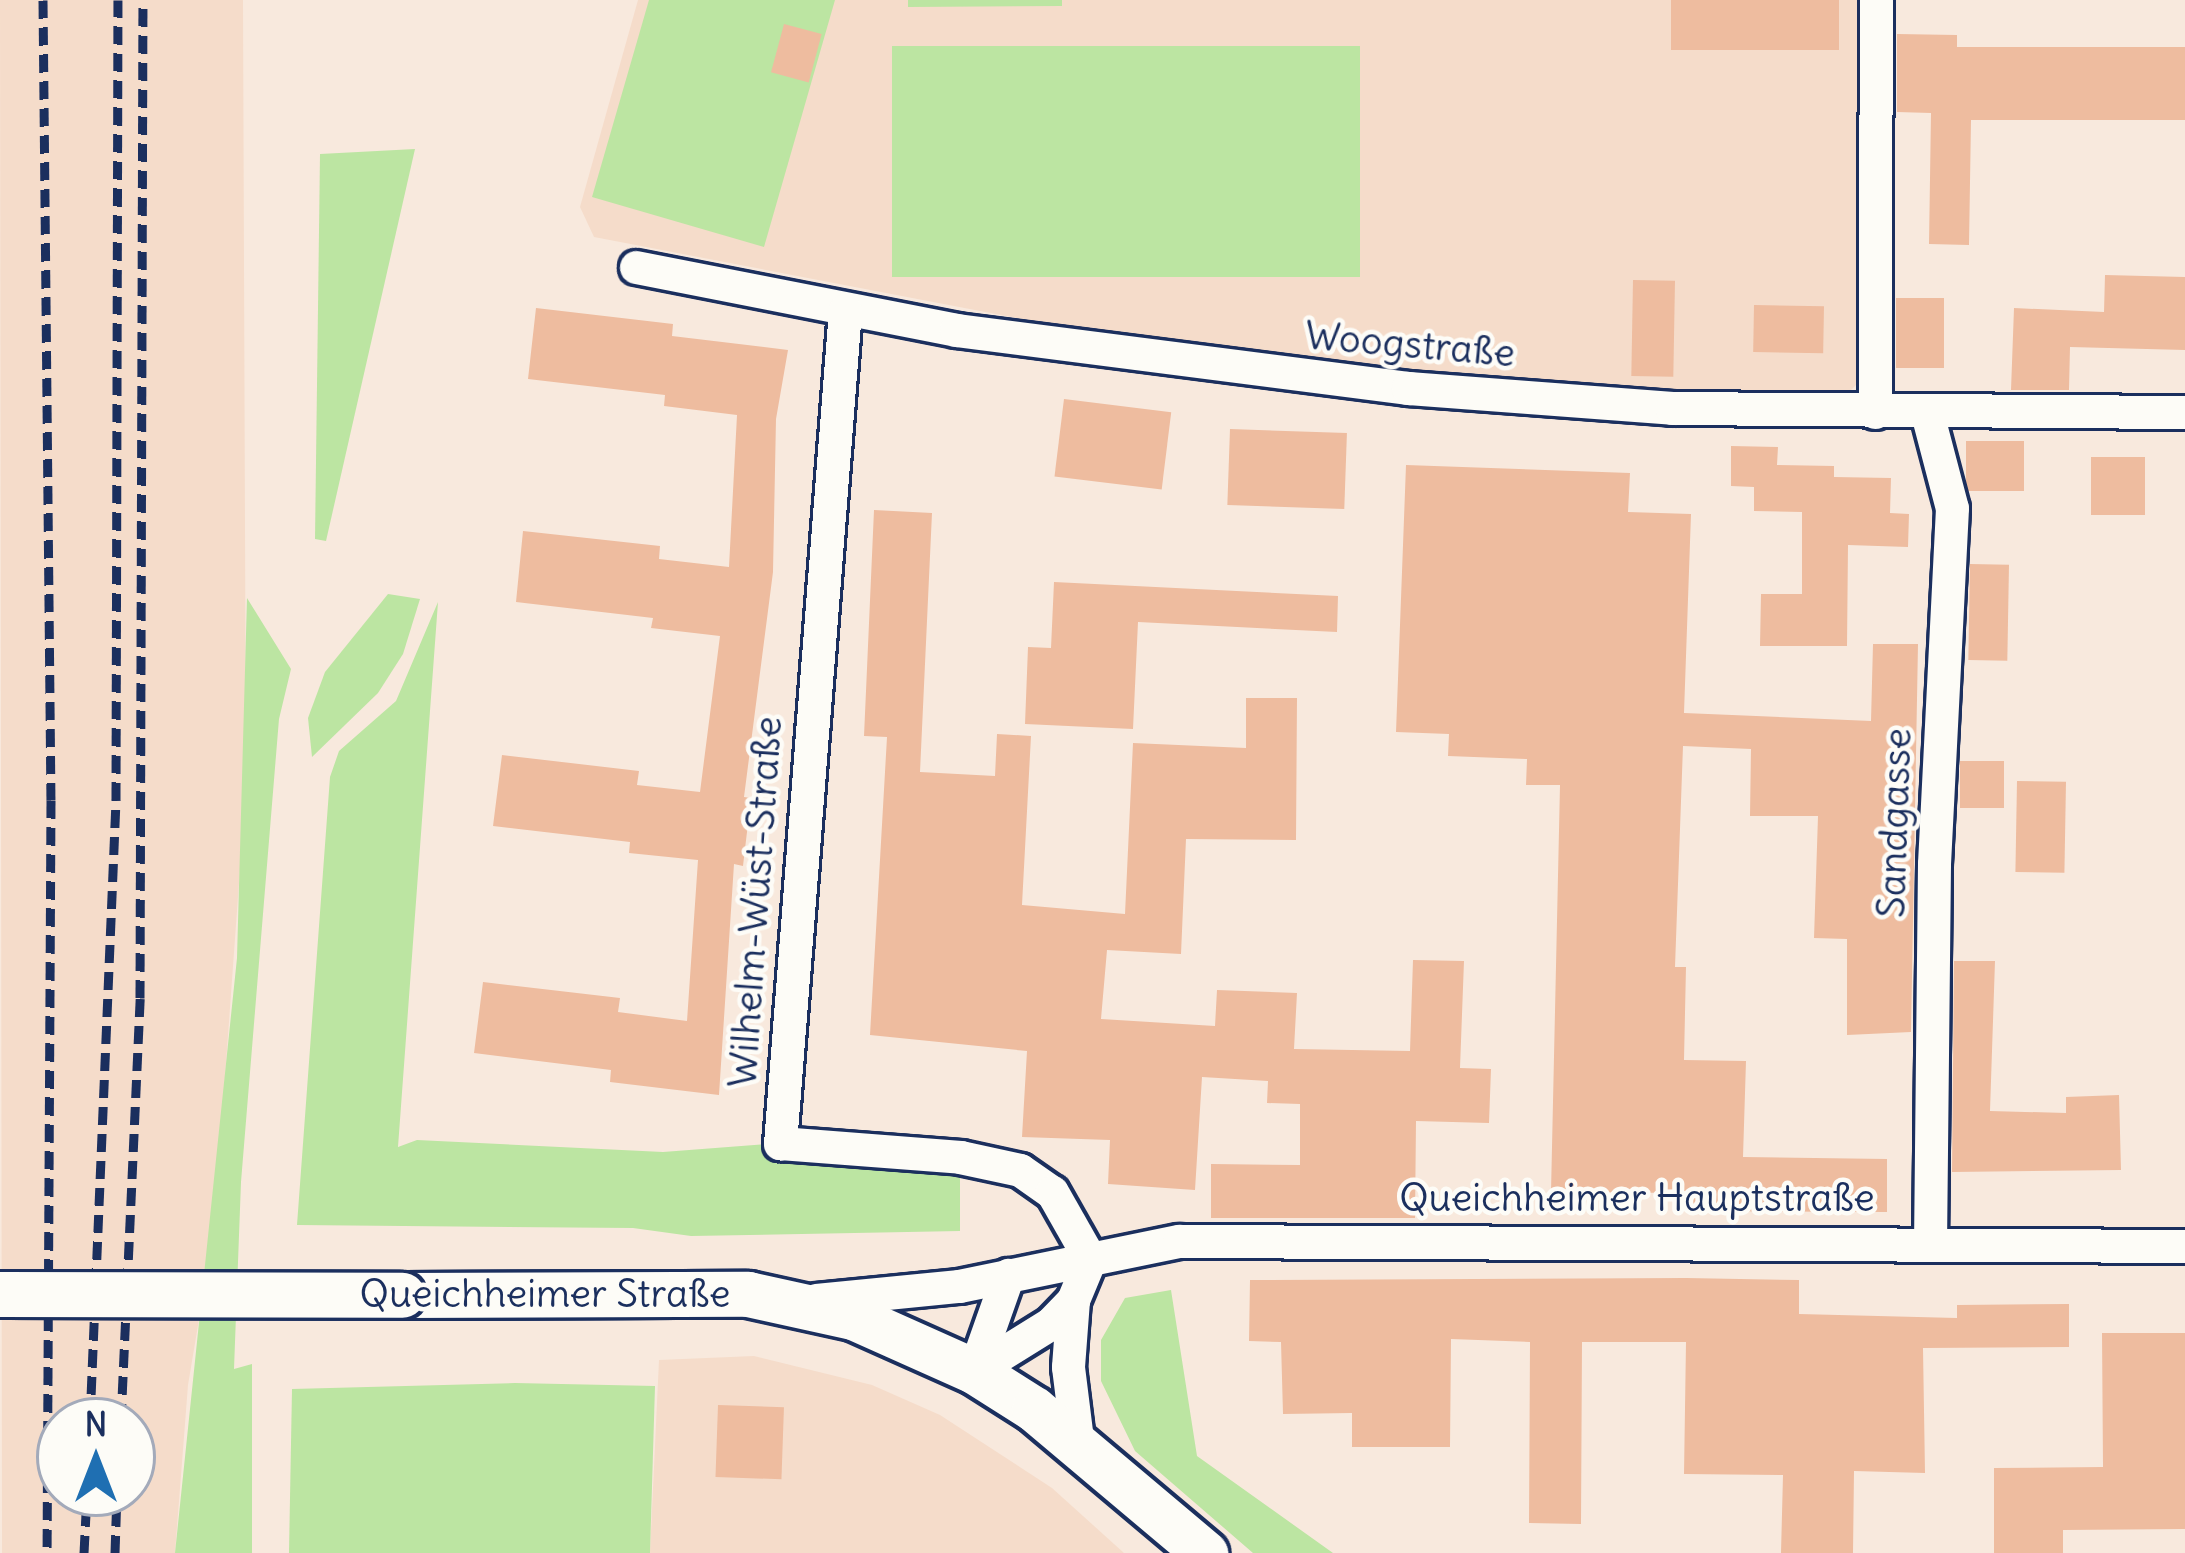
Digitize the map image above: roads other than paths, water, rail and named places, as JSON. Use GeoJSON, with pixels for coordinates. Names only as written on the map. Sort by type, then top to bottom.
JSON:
{"type":"FeatureCollection","features":[{"type":"Feature","properties":{"kind":"main road","name":"Queichheimer Straße"},"geometry":{"type":"LineString","coordinates":[[0,1294],[748,1294],[802,1302],[974,1371],[1077,1439],[1205,1553]]}},
{"type":"Feature","properties":{"kind":"street"},"geometry":{"type":"LineString","coordinates":[[1875,412],[1876,0]]}},
{"type":"Feature","properties":{"kind":"street","name":"Woogstraße"},"geometry":{"type":"LineString","coordinates":[[636,267],[845,310],[1236,372],[1672,409],[2185,412]]}},
{"type":"Feature","properties":{"kind":"street","name":"Wilhelm-Wüst-Straße"},"geometry":{"type":"LineString","coordinates":[[845,310],[780,1143],[959,1157],[1020,1170],[1052,1192],[1090,1259]]}},
{"type":"Feature","properties":{"kind":"street","name":"Sandgasse"},"geometry":{"type":"LineString","coordinates":[[1927,413],[1952,508],[1934,864],[1930,1240]]}},
{"type":"Feature","properties":{"kind":"street","name":"Queichheimer Hauptstraße"},"geometry":{"type":"LineString","coordinates":[[802,1302],[1008,1275],[1147,1243],[1206,1240],[1930,1240],[2185,1246]]}},
{"type":"Feature","properties":{"kind":"street"},"geometry":{"type":"LineString","coordinates":[[1077,1439],[1068,1367],[1072,1300],[1090,1259]]}},
{"type":"Feature","properties":{"kind":"street"},"geometry":{"type":"LineString","coordinates":[[974,1371],[1008,1275]]}},
{"type":"Feature","properties":{"kind":"street"},"geometry":{"type":"LineString","coordinates":[[974,1371],[1017,1349],[1072,1300]]}},
{"type":"Feature","properties":{"kind":"railway"},"geometry":{"type":"LineString","coordinates":[[43,0],[51,800],[47,1553]]}},
{"type":"Feature","properties":{"kind":"railway"},"geometry":{"type":"LineString","coordinates":[[91,1397],[116,800],[118,0]]}},
{"type":"Feature","properties":{"kind":"railway"},"geometry":{"type":"LineString","coordinates":[[122,1397],[140,998],[143,0]]}},
{"type":"Feature","properties":{"kind":"railway"},"geometry":{"type":"LineString","coordinates":[[84,1553],[86,1517]]}},
{"type":"Feature","properties":{"kind":"railway"},"geometry":{"type":"LineString","coordinates":[[115,1553],[116,1517]]}}]}
